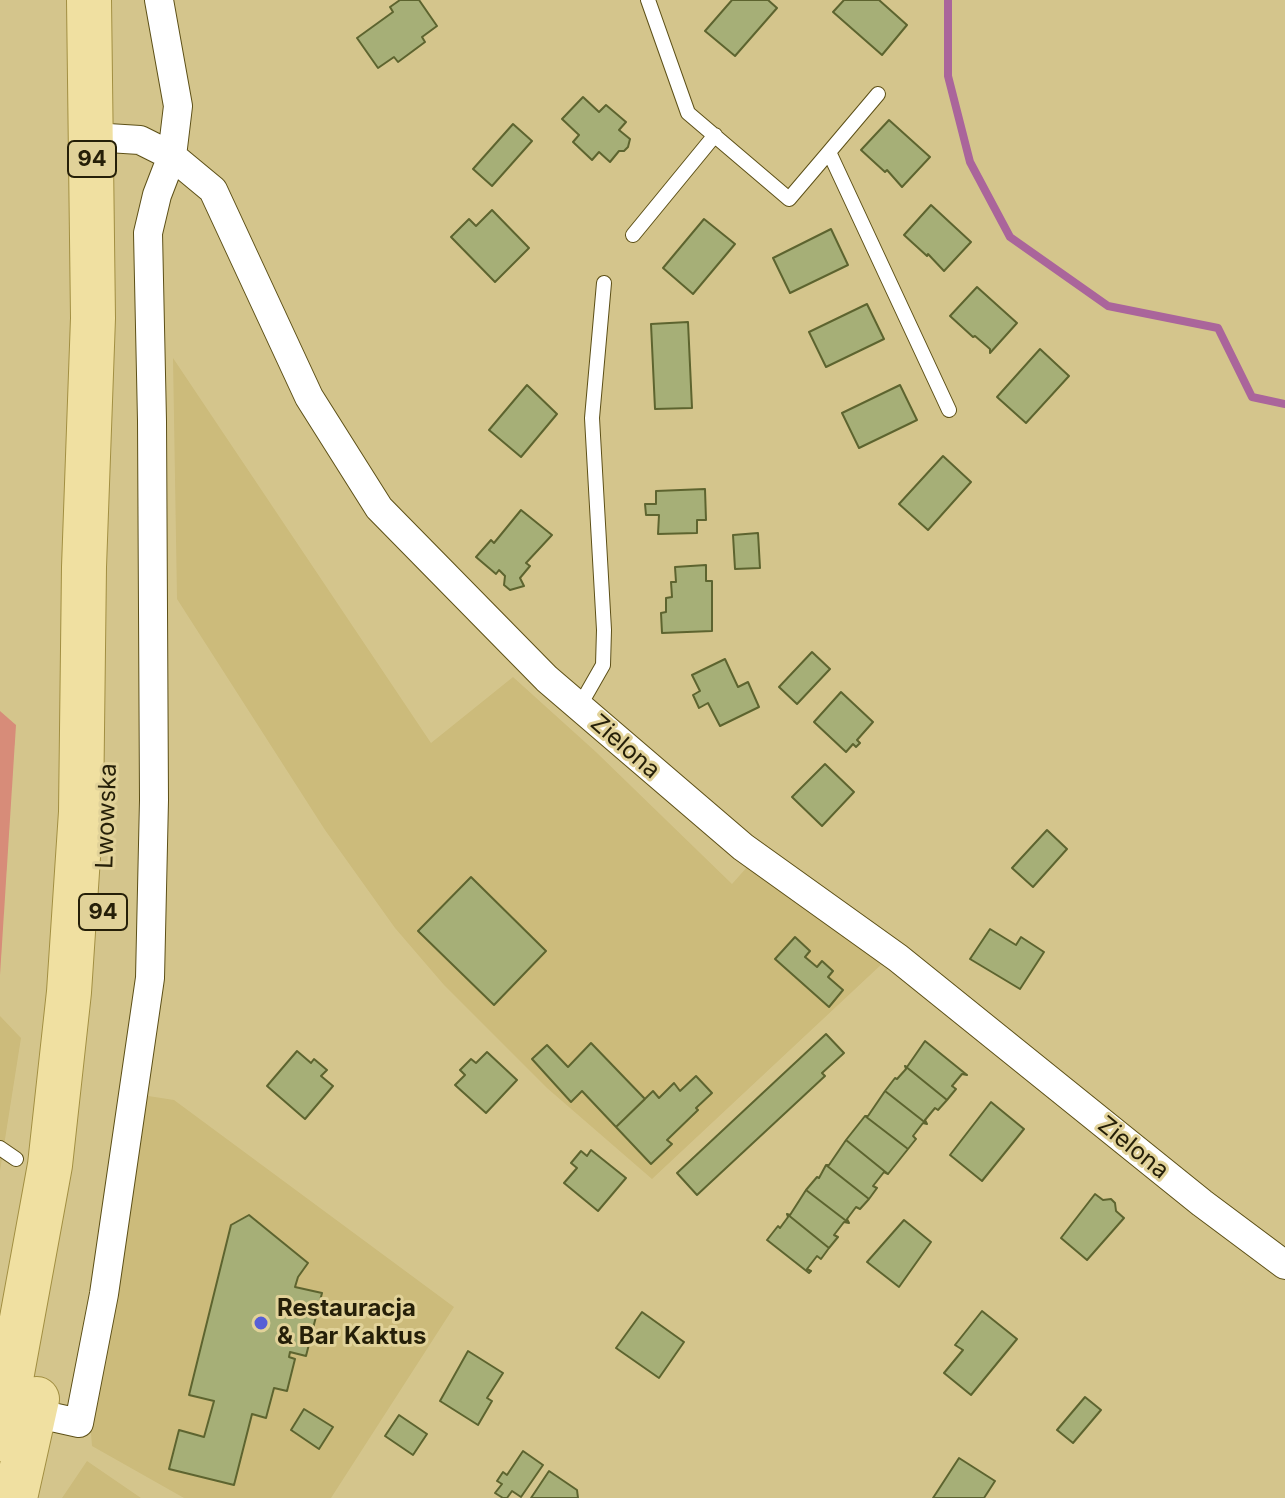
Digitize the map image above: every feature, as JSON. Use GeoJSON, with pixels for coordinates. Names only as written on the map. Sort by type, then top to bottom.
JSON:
{"type":"FeatureCollection","features":[{"type":"Feature","properties":{"kind":"main road","name":"Lwowska"},"geometry":{"type":"LineString","coordinates":[[0,1439],[50,1165],[69,992],[81,812],[84,567],[93,318],[89,0]]}},
{"type":"Feature","properties":{"kind":"main road","name":"Lwowska"},"geometry":{"type":"LineString","coordinates":[[15,1498],[34,1413],[81,1153],[101,952],[108,812],[109,680],[107,566],[93,318]]}},
{"type":"Feature","properties":{"kind":"street"},"geometry":{"type":"LineString","coordinates":[[34,1413],[79,1423],[104,1294],[150,978],[154,769],[148,233],[157,195],[172,156],[178,106],[159,0]]}},
{"type":"Feature","properties":{"kind":"street","name":"Zielona"},"geometry":{"type":"LineString","coordinates":[[92,137],[140,140],[172,156],[213,190],[309,397],[379,508],[547,679],[743,847],[898,958],[1202,1203],[1285,1265]]}},
{"type":"Feature","properties":{"kind":"lane"},"geometry":{"type":"LineString","coordinates":[[649,1],[688,113],[789,199],[878,94]]}},
{"type":"Feature","properties":{"kind":"lane"},"geometry":{"type":"LineString","coordinates":[[633,235],[715,135]]}},
{"type":"Feature","properties":{"kind":"lane"},"geometry":{"type":"LineString","coordinates":[[829,152],[949,410]]}},
{"type":"Feature","properties":{"kind":"lane"},"geometry":{"type":"LineString","coordinates":[[579,707],[603,665],[604,630],[592,418],[604,283]]}},
{"type":"Feature","properties":{"kind":"lane"},"geometry":{"type":"LineString","coordinates":[[0,1148],[16,1159]]}},
{"type":"Feature","properties":{"kind":"shaded area"},"geometry":{"type":"Polygon","coordinates":[[[173,358],[431,743],[513,677],[596,752],[732,884],[748,866],[884,962],[652,1179],[547,1088],[444,985],[395,928],[325,830],[177,599],[173,358]]]}},
{"type":"Feature","properties":{"kind":"shaded area"},"geometry":{"type":"Polygon","coordinates":[[[0,711],[16,725],[0,975],[0,711]]]}},
{"type":"Feature","properties":{"kind":"shaded area"},"geometry":{"type":"Polygon","coordinates":[[[0,1016],[21,1038],[0,1171],[0,1016]]]}},
{"type":"Feature","properties":{"kind":"shaded area"},"geometry":{"type":"Polygon","coordinates":[[[142,1095],[174,1100],[454,1307],[331,1498],[184,1498],[92,1446],[90,1420],[142,1095]]]}},
{"type":"Feature","properties":{"kind":"shaded area"},"geometry":{"type":"Polygon","coordinates":[[[87,1461],[141,1498],[62,1498],[87,1461]]]}},
{"type":"Feature","properties":{"kind":"building"},"geometry":{"type":"Polygon","coordinates":[[[400,0],[419,0],[437,26],[422,37],[425,42],[398,62],[394,57],[378,68],[357,38],[393,12],[390,7],[400,0]]]}},
{"type":"Feature","properties":{"kind":"building"},"geometry":{"type":"Polygon","coordinates":[[[732,0],[768,0],[777,8],[735,56],[705,31],[732,0]]]}},
{"type":"Feature","properties":{"kind":"building"},"geometry":{"type":"Polygon","coordinates":[[[844,0],[879,0],[907,25],[882,55],[833,12],[844,0]]]}},
{"type":"Feature","properties":{"kind":"building"},"geometry":{"type":"Polygon","coordinates":[[[583,97],[599,112],[606,105],[626,122],[619,130],[630,139],[628,147],[619,151],[610,162],[599,152],[592,160],[573,142],[579,135],[562,119],[583,97]]]}},
{"type":"Feature","properties":{"kind":"building"},"geometry":{"type":"Polygon","coordinates":[[[889,120],[930,157],[902,187],[887,170],[885,172],[861,150],[889,120]]]}},
{"type":"Feature","properties":{"kind":"building"},"geometry":{"type":"Polygon","coordinates":[[[513,124],[532,141],[492,186],[473,169],[513,124]]]}},
{"type":"Feature","properties":{"kind":"building"},"geometry":{"type":"Polygon","coordinates":[[[931,205],[971,242],[944,271],[904,235],[931,205]]]}},
{"type":"Feature","properties":{"kind":"building"},"geometry":{"type":"Polygon","coordinates":[[[492,210],[529,248],[495,282],[451,237],[469,219],[476,226],[492,210]]]}},
{"type":"Feature","properties":{"kind":"building"},"geometry":{"type":"Polygon","coordinates":[[[704,219],[735,244],[693,294],[663,268],[704,219]]]}},
{"type":"Feature","properties":{"kind":"building"},"geometry":{"type":"Polygon","coordinates":[[[831,229],[848,265],[790,293],[773,258],[831,229]]]}},
{"type":"Feature","properties":{"kind":"building"},"geometry":{"type":"Polygon","coordinates":[[[977,287],[1017,323],[990,353],[990,349],[950,316],[977,287]]]}},
{"type":"Feature","properties":{"kind":"building"},"geometry":{"type":"Polygon","coordinates":[[[867,304],[884,339],[826,367],[809,332],[867,304]]]}},
{"type":"Feature","properties":{"kind":"building"},"geometry":{"type":"Polygon","coordinates":[[[688,322],[692,408],[655,409],[651,324],[688,322]]]}},
{"type":"Feature","properties":{"kind":"building"},"geometry":{"type":"Polygon","coordinates":[[[1040,349],[1069,376],[1026,423],[997,397],[1040,349]]]}},
{"type":"Feature","properties":{"kind":"building"},"geometry":{"type":"Polygon","coordinates":[[[527,385],[557,414],[521,457],[489,430],[527,385]]]}},
{"type":"Feature","properties":{"kind":"building"},"geometry":{"type":"Polygon","coordinates":[[[900,385],[917,420],[859,448],[842,413],[900,385]]]}},
{"type":"Feature","properties":{"kind":"building"},"geometry":{"type":"Polygon","coordinates":[[[943,456],[971,482],[928,530],[899,504],[943,456]]]}},
{"type":"Feature","properties":{"kind":"building"},"geometry":{"type":"Polygon","coordinates":[[[705,489],[706,520],[697,520],[697,533],[658,534],[659,515],[646,515],[645,504],[656,504],[656,491],[705,489]]]}},
{"type":"Feature","properties":{"kind":"building"},"geometry":{"type":"Polygon","coordinates":[[[521,510],[552,535],[526,563],[530,566],[520,578],[524,586],[510,590],[504,585],[505,576],[499,570],[496,574],[476,557],[491,540],[494,543],[521,510]]]}},
{"type":"Feature","properties":{"kind":"building"},"geometry":{"type":"Polygon","coordinates":[[[758,533],[760,568],[735,569],[733,535],[758,533]]]}},
{"type":"Feature","properties":{"kind":"building"},"geometry":{"type":"Polygon","coordinates":[[[706,565],[706,581],[712,581],[712,631],[662,633],[661,613],[666,612],[666,598],[672,597],[671,582],[676,582],[675,567],[706,565]]]}},
{"type":"Feature","properties":{"kind":"building"},"geometry":{"type":"Polygon","coordinates":[[[812,652],[830,669],[797,704],[779,687],[812,652]]]}},
{"type":"Feature","properties":{"kind":"building"},"geometry":{"type":"Polygon","coordinates":[[[725,659],[738,687],[748,682],[759,707],[720,726],[708,703],[699,708],[693,695],[700,691],[692,675],[725,659]]]}},
{"type":"Feature","properties":{"kind":"building"},"geometry":{"type":"Polygon","coordinates":[[[841,692],[873,722],[857,740],[860,743],[856,747],[853,744],[846,752],[814,722],[841,692]]]}},
{"type":"Feature","properties":{"kind":"building"},"geometry":{"type":"Polygon","coordinates":[[[825,764],[854,792],[822,826],[792,797],[825,764]]]}},
{"type":"Feature","properties":{"kind":"building"},"geometry":{"type":"Polygon","coordinates":[[[1047,830],[1067,849],[1033,887],[1012,868],[1047,830]]]}},
{"type":"Feature","properties":{"kind":"building"},"geometry":{"type":"Polygon","coordinates":[[[471,877],[546,951],[494,1005],[418,931],[471,877]]]}},
{"type":"Feature","properties":{"kind":"building"},"geometry":{"type":"Polygon","coordinates":[[[990,929],[1016,945],[1021,937],[1044,952],[1020,989],[970,959],[990,929]]]}},
{"type":"Feature","properties":{"kind":"building"},"geometry":{"type":"Polygon","coordinates":[[[795,937],[810,951],[805,957],[817,967],[822,961],[833,971],[828,977],[843,990],[829,1007],[775,959],[795,937]]]}},
{"type":"Feature","properties":{"kind":"building"},"geometry":{"type":"Polygon","coordinates":[[[826,1034],[844,1053],[822,1073],[825,1076],[697,1195],[677,1173],[826,1034]]]}},
{"type":"Feature","properties":{"kind":"building"},"geometry":{"type":"Polygon","coordinates":[[[925,1041],[967,1075],[962,1074],[952,1086],[956,1089],[947,1100],[905,1066],[925,1041]]]}},
{"type":"Feature","properties":{"kind":"building"},"geometry":{"type":"Polygon","coordinates":[[[591,1043],[645,1099],[616,1127],[582,1091],[571,1102],[532,1059],[547,1045],[568,1067],[591,1043]]]}},
{"type":"Feature","properties":{"kind":"building"},"geometry":{"type":"Polygon","coordinates":[[[297,1051],[311,1063],[314,1059],[327,1070],[321,1076],[333,1086],[305,1119],[267,1086],[297,1051]]]}},
{"type":"Feature","properties":{"kind":"building"},"geometry":{"type":"Polygon","coordinates":[[[487,1052],[517,1080],[486,1113],[455,1085],[465,1075],[460,1070],[471,1059],[476,1063],[487,1052]]]}},
{"type":"Feature","properties":{"kind":"building"},"geometry":{"type":"Polygon","coordinates":[[[905,1066],[947,1100],[925,1120],[927,1124],[885,1091],[906,1069],[905,1066]]]}},
{"type":"Feature","properties":{"kind":"building"},"geometry":{"type":"Polygon","coordinates":[[[696,1076],[712,1093],[667,1140],[672,1144],[651,1164],[616,1127],[653,1091],[659,1098],[674,1083],[680,1091],[696,1076]]]}},
{"type":"Feature","properties":{"kind":"building"},"geometry":{"type":"Polygon","coordinates":[[[885,1091],[927,1124],[923,1123],[913,1136],[916,1139],[908,1149],[865,1116],[885,1091]]]}},
{"type":"Feature","properties":{"kind":"building"},"geometry":{"type":"Polygon","coordinates":[[[991,1102],[1024,1129],[982,1181],[950,1155],[991,1102]]]}},
{"type":"Feature","properties":{"kind":"building"},"geometry":{"type":"Polygon","coordinates":[[[865,1116],[908,1149],[888,1174],[846,1140],[865,1116]]]}},
{"type":"Feature","properties":{"kind":"building"},"geometry":{"type":"Polygon","coordinates":[[[846,1140],[888,1174],[884,1172],[873,1186],[877,1188],[869,1199],[826,1165],[846,1140]]]}},
{"type":"Feature","properties":{"kind":"building"},"geometry":{"type":"Polygon","coordinates":[[[591,1150],[626,1178],[598,1211],[564,1183],[577,1168],[571,1163],[581,1151],[587,1156],[591,1150]]]}},
{"type":"Feature","properties":{"kind":"building"},"geometry":{"type":"Polygon","coordinates":[[[826,1165],[869,1199],[860,1209],[856,1207],[847,1219],[849,1223],[806,1190],[819,1178],[826,1165]]]}},
{"type":"Feature","properties":{"kind":"building"},"geometry":{"type":"Polygon","coordinates":[[[806,1190],[849,1223],[844,1222],[829,1248],[787,1214],[790,1215],[806,1190]]]}},
{"type":"Feature","properties":{"kind":"building"},"geometry":{"type":"Polygon","coordinates":[[[1095,1194],[1103,1200],[1111,1199],[1116,1211],[1124,1218],[1087,1260],[1061,1238],[1095,1194]]]}},
{"type":"Feature","properties":{"kind":"building"},"geometry":{"type":"Polygon","coordinates":[[[787,1214],[829,1248],[821,1259],[817,1256],[807,1269],[811,1271],[809,1273],[767,1240],[778,1226],[780,1228],[787,1214]]]}},
{"type":"Feature","properties":{"kind":"building","name":"Restauracja & Bar Kaktus"},"geometry":{"type":"Polygon","coordinates":[[[249,1215],[308,1263],[295,1287],[322,1293],[306,1356],[290,1352],[289,1357],[295,1359],[287,1391],[274,1388],[266,1418],[252,1414],[234,1485],[169,1469],[179,1430],[204,1437],[214,1401],[189,1395],[231,1225],[249,1215]]]}},
{"type":"Feature","properties":{"kind":"building"},"geometry":{"type":"Polygon","coordinates":[[[904,1220],[931,1242],[899,1287],[867,1262],[904,1220]]]}},
{"type":"Feature","properties":{"kind":"building"},"geometry":{"type":"Polygon","coordinates":[[[982,1311],[1017,1339],[971,1395],[944,1373],[963,1350],[955,1345],[982,1311]]]}},
{"type":"Feature","properties":{"kind":"building"},"geometry":{"type":"Polygon","coordinates":[[[642,1312],[684,1342],[659,1378],[616,1348],[642,1312]]]}},
{"type":"Feature","properties":{"kind":"building"},"geometry":{"type":"Polygon","coordinates":[[[468,1351],[503,1373],[487,1398],[492,1401],[478,1425],[440,1401],[468,1351]]]}},
{"type":"Feature","properties":{"kind":"building"},"geometry":{"type":"Polygon","coordinates":[[[1085,1397],[1101,1410],[1073,1443],[1057,1430],[1085,1397]]]}},
{"type":"Feature","properties":{"kind":"building"},"geometry":{"type":"Polygon","coordinates":[[[304,1409],[333,1427],[319,1449],[291,1430],[304,1409]]]}},
{"type":"Feature","properties":{"kind":"building"},"geometry":{"type":"Polygon","coordinates":[[[399,1415],[427,1434],[413,1455],[385,1436],[399,1415]]]}},
{"type":"Feature","properties":{"kind":"building"},"geometry":{"type":"Polygon","coordinates":[[[523,1451],[543,1465],[521,1497],[512,1491],[507,1498],[503,1498],[495,1493],[502,1484],[497,1481],[503,1472],[507,1475],[523,1451]]]}},
{"type":"Feature","properties":{"kind":"building"},"geometry":{"type":"Polygon","coordinates":[[[959,1458],[995,1481],[984,1498],[933,1498],[959,1458]]]}},
{"type":"Feature","properties":{"kind":"building"},"geometry":{"type":"Polygon","coordinates":[[[549,1471],[577,1490],[578,1498],[531,1498],[549,1471]]]}},
{"type":"Feature","properties":{"kind":"waterway"},"geometry":{"type":"LineString","coordinates":[[948,0],[948,76],[970,162],[1010,237],[1108,306],[1218,328],[1252,397],[1285,404]]}},
{"type":"Feature","properties":{"kind":"place","name":"Restauracja & Bar Kaktus"},"geometry":{"type":"Point","coordinates":[261,1323]}}]}
